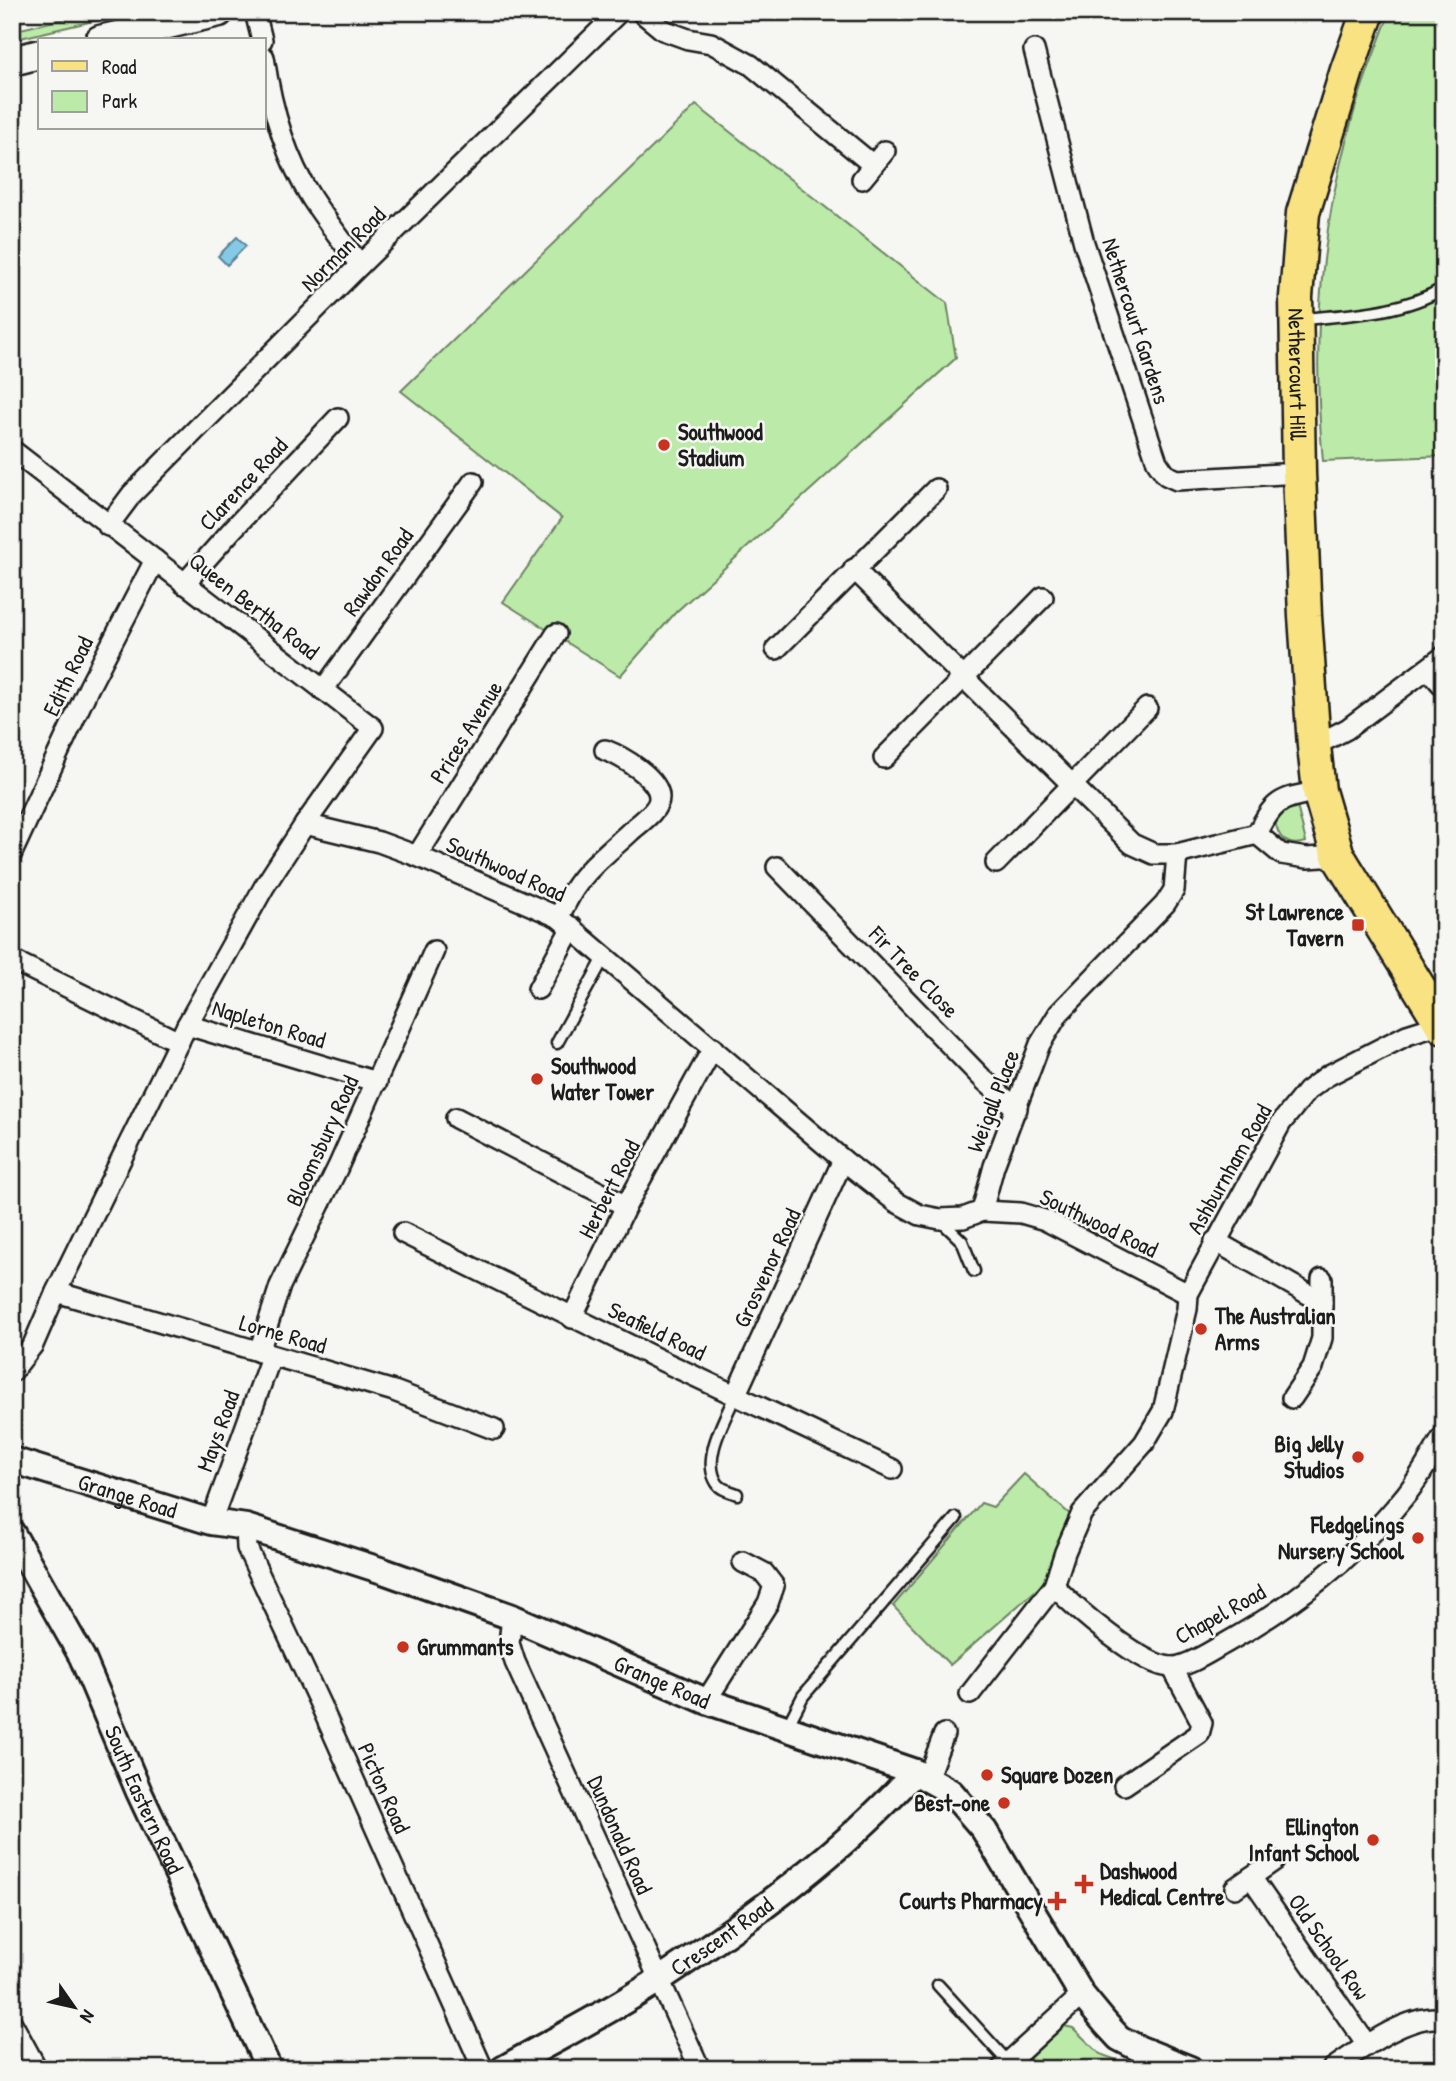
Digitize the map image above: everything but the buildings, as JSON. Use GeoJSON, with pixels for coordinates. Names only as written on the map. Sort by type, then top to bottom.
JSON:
{"type":"FeatureCollection","features":[{"type":"Feature","properties":{"kind":"main road"},"geometry":{"type":"LineString","coordinates":[[108,38],[219,12]]}},
{"type":"Feature","properties":{"kind":"main road","name":"Nethercourt Hill"},"geometry":{"type":"LineString","coordinates":[[1368,12],[1346,70],[1303,213],[1296,319],[1299,473],[1314,746],[1319,791],[1338,856],[1443,1026]]}},
{"type":"Feature","properties":{"kind":"main road"},"geometry":{"type":"LineString","coordinates":[[12,61],[38,54]]}},
{"type":"Feature","properties":{"kind":"street"},"geometry":{"type":"LineString","coordinates":[[255,12],[262,38]]}},
{"type":"Feature","properties":{"kind":"street","name":"Norman Road"},"geometry":{"type":"LineString","coordinates":[[108,526],[132,494],[360,265],[619,12]]}},
{"type":"Feature","properties":{"kind":"street"},"geometry":{"type":"LineString","coordinates":[[641,12],[663,30],[688,39],[711,43],[751,65],[873,165]]}},
{"type":"Feature","properties":{"kind":"street","name":"Nethercourt Gardens"},"geometry":{"type":"LineString","coordinates":[[1034,50],[1084,243],[1157,462],[1166,475],[1177,480],[1299,473]]}},
{"type":"Feature","properties":{"kind":"street"},"geometry":{"type":"LineString","coordinates":[[266,70],[282,138],[311,198],[360,265]]}},
{"type":"Feature","properties":{"kind":"street","name":"Clarence Road"},"geometry":{"type":"LineString","coordinates":[[184,584],[338,418]]}},
{"type":"Feature","properties":{"kind":"street","name":"Queen Bertha Road"},"geometry":{"type":"LineString","coordinates":[[12,450],[373,728],[305,824]]}},
{"type":"Feature","properties":{"kind":"street","name":"Rawdon Road"},"geometry":{"type":"LineString","coordinates":[[323,690],[473,482]]}},
{"type":"Feature","properties":{"kind":"street"},"geometry":{"type":"LineString","coordinates":[[776,649],[936,489]]}},
{"type":"Feature","properties":{"kind":"street","name":"Edith Road"},"geometry":{"type":"LineString","coordinates":[[12,853],[89,687],[155,560]]}},
{"type":"Feature","properties":{"kind":"street"},"geometry":{"type":"LineString","coordinates":[[854,569],[1132,844],[1154,854],[1177,854],[1257,835]]}},
{"type":"Feature","properties":{"kind":"street"},"geometry":{"type":"LineString","coordinates":[[884,758],[1043,597]]}},
{"type":"Feature","properties":{"kind":"street","name":"Prices Avenue"},"geometry":{"type":"LineString","coordinates":[[417,856],[556,634]]}},
{"type":"Feature","properties":{"kind":"street"},"geometry":{"type":"LineString","coordinates":[[1314,746],[1347,729],[1444,656]]}},
{"type":"Feature","properties":{"kind":"street"},"geometry":{"type":"LineString","coordinates":[[1428,669],[1444,687]]}},
{"type":"Feature","properties":{"kind":"street"},"geometry":{"type":"LineString","coordinates":[[996,863],[1147,708]]}},
{"type":"Feature","properties":{"kind":"street"},"geometry":{"type":"LineString","coordinates":[[605,750],[635,764],[674,811]]}},
{"type":"Feature","properties":{"kind":"street"},"geometry":{"type":"LineString","coordinates":[[1257,835],[1267,814],[1282,799],[1319,791]]}},
{"type":"Feature","properties":{"kind":"street"},"geometry":{"type":"LineString","coordinates":[[538,989],[565,922],[575,888],[599,860],[650,814],[660,796]]}},
{"type":"Feature","properties":{"kind":"street"},"geometry":{"type":"LineString","coordinates":[[12,1372],[33,1345],[56,1292],[183,1033],[264,887],[305,824]]}},
{"type":"Feature","properties":{"kind":"street","name":"Southwood Road"},"geometry":{"type":"LineString","coordinates":[[305,824],[379,842],[417,856],[565,922],[843,1160],[897,1202],[920,1215],[940,1219],[963,1218],[982,1211],[1021,1213],[1045,1220],[1188,1294]]}},
{"type":"Feature","properties":{"kind":"street"},"geometry":{"type":"LineString","coordinates":[[1257,835],[1281,854],[1307,858],[1338,856]]}},
{"type":"Feature","properties":{"kind":"street","name":"Weigall Place"},"geometry":{"type":"LineString","coordinates":[[982,1211],[994,1166],[1040,1044],[1059,1013],[1165,904],[1174,890],[1177,854]]}},
{"type":"Feature","properties":{"kind":"street","name":"Fir Tree Close"},"geometry":{"type":"LineString","coordinates":[[777,867],[984,1080],[1017,1109]]}},
{"type":"Feature","properties":{"kind":"street","name":"Bloomsbury Road"},"geometry":{"type":"LineString","coordinates":[[265,1354],[280,1286],[338,1167],[434,951]]}},
{"type":"Feature","properties":{"kind":"street","name":"Napleton Road"},"geometry":{"type":"LineString","coordinates":[[12,960],[183,1033],[377,1082]]}},
{"type":"Feature","properties":{"kind":"street","name":"Ashburnham Road"},"geometry":{"type":"LineString","coordinates":[[970,1694],[1054,1586],[1082,1513],[1144,1443],[1163,1411],[1187,1309],[1188,1294],[1281,1123],[1307,1091],[1327,1076],[1407,1035],[1443,1026]]}},
{"type":"Feature","properties":{"kind":"street","name":"Herbert Road"},"geometry":{"type":"LineString","coordinates":[[572,1318],[626,1206],[713,1048]]}},
{"type":"Feature","properties":{"kind":"street"},"geometry":{"type":"LineString","coordinates":[[456,1118],[626,1206]]}},
{"type":"Feature","properties":{"kind":"street","name":"Grosvenor Road"},"geometry":{"type":"LineString","coordinates":[[735,1396],[843,1160]]}},
{"type":"Feature","properties":{"kind":"street","name":"Seafield Road"},"geometry":{"type":"LineString","coordinates":[[403,1233],[572,1318],[892,1469]]}},
{"type":"Feature","properties":{"kind":"street"},"geometry":{"type":"LineString","coordinates":[[1215,1241],[1322,1302]]}},
{"type":"Feature","properties":{"kind":"street"},"geometry":{"type":"LineString","coordinates":[[1292,1398],[1313,1367],[1322,1338],[1322,1279]]}},
{"type":"Feature","properties":{"kind":"street","name":"Lorne Road"},"geometry":{"type":"LineString","coordinates":[[56,1292],[394,1391],[494,1429]]}},
{"type":"Feature","properties":{"kind":"street","name":"Mays Road"},"geometry":{"type":"LineString","coordinates":[[211,1522],[265,1354]]}},
{"type":"Feature","properties":{"kind":"street","name":"Chapel Road"},"geometry":{"type":"LineString","coordinates":[[1054,1586],[1070,1602],[1134,1651],[1155,1663],[1172,1667],[1198,1659],[1298,1598],[1357,1546],[1403,1499],[1419,1478],[1444,1435]]}},
{"type":"Feature","properties":{"kind":"street","name":"Grange Road"},"geometry":{"type":"LineString","coordinates":[[12,1461],[211,1522],[246,1527],[383,1571],[512,1618],[706,1701],[921,1775],[951,1792],[984,1830],[1082,1995],[1119,2038],[1190,2069]]}},
{"type":"Feature","properties":{"kind":"street","name":"Picton Road"},"geometry":{"type":"LineString","coordinates":[[246,1527],[247,1548],[321,1706],[483,2069]]}},
{"type":"Feature","properties":{"kind":"street","name":"South Eastern Road"},"geometry":{"type":"LineString","coordinates":[[12,1533],[82,1657],[139,1792],[269,2069]]}},
{"type":"Feature","properties":{"kind":"street"},"geometry":{"type":"LineString","coordinates":[[706,1701],[768,1603],[774,1586],[764,1573],[743,1562]]}},
{"type":"Feature","properties":{"kind":"street","name":"Dundonald Road"},"geometry":{"type":"LineString","coordinates":[[512,1618],[509,1643],[515,1662],[700,2069]]}},
{"type":"Feature","properties":{"kind":"street"},"geometry":{"type":"LineString","coordinates":[[1124,1785],[1199,1734],[1202,1723],[1172,1667]]}},
{"type":"Feature","properties":{"kind":"street"},"geometry":{"type":"LineString","coordinates":[[921,1775],[944,1734]]}},
{"type":"Feature","properties":{"kind":"street","name":"Crescent Road"},"geometry":{"type":"LineString","coordinates":[[503,2069],[659,1980],[775,1899],[921,1775]]}},
{"type":"Feature","properties":{"kind":"street","name":"Old School Row"},"geometry":{"type":"LineString","coordinates":[[1274,1861],[1243,1883],[1367,2045]]}},
{"type":"Feature","properties":{"kind":"street"},"geometry":{"type":"LineString","coordinates":[[1004,2066],[1082,1995]]}},
{"type":"Feature","properties":{"kind":"street"},"geometry":{"type":"LineString","coordinates":[[1332,2069],[1367,2045],[1407,2024],[1444,2019]]}},
{"type":"Feature","properties":{"kind":"street"},"geometry":{"type":"LineString","coordinates":[[12,2023],[37,2069]]}},
{"type":"Feature","properties":{"kind":"lane"},"geometry":{"type":"LineString","coordinates":[[1296,319],[1359,315],[1428,298],[1444,288]]}},
{"type":"Feature","properties":{"kind":"lane"},"geometry":{"type":"LineString","coordinates":[[557,1043],[605,956]]}},
{"type":"Feature","properties":{"kind":"lane"},"geometry":{"type":"LineString","coordinates":[[940,1219],[962,1241],[974,1271]]}},
{"type":"Feature","properties":{"kind":"lane"},"geometry":{"type":"LineString","coordinates":[[735,1396],[714,1449],[712,1462],[716,1482],[722,1489],[737,1494]]}},
{"type":"Feature","properties":{"kind":"lane"},"geometry":{"type":"LineString","coordinates":[[786,1727],[803,1696],[956,1518]]}},
{"type":"Feature","properties":{"kind":"lane"},"geometry":{"type":"LineString","coordinates":[[938,1985],[1004,2066]]}},
{"type":"Feature","properties":{"kind":"green space"},"geometry":{"type":"Polygon","coordinates":[[[93,12],[132,12],[12,40],[12,31],[93,12]]]}},
{"type":"Feature","properties":{"kind":"green space"},"geometry":{"type":"Polygon","coordinates":[[[1390,12],[1444,12],[1444,456],[1323,461],[1318,376],[1325,249],[1340,165],[1351,123],[1390,12]]]}},
{"type":"Feature","properties":{"kind":"green space","name":"Southwood Stadium"},"geometry":{"type":"Polygon","coordinates":[[[696,105],[947,303],[956,358],[676,612],[620,676],[503,602],[562,518],[401,391],[696,105]]]}},
{"type":"Feature","properties":{"kind":"green space"},"geometry":{"type":"Polygon","coordinates":[[[1287,806],[1297,806],[1306,842],[1293,844],[1284,840],[1278,831],[1275,819],[1287,806]]]}},
{"type":"Feature","properties":{"kind":"green space"},"geometry":{"type":"Polygon","coordinates":[[[1024,1474],[1073,1517],[1050,1578],[950,1665],[893,1606],[981,1503],[993,1507],[1024,1474]]]}},
{"type":"Feature","properties":{"kind":"green space"},"geometry":{"type":"Polygon","coordinates":[[[1064,2026],[1073,2028],[1100,2054],[1141,2069],[1018,2069],[1064,2026]]]}},
{"type":"Feature","properties":{"kind":"water"},"geometry":{"type":"Polygon","coordinates":[[[237,237],[246,246],[227,265],[218,256],[237,237]]]}},
{"type":"Feature","properties":{"kind":"place","name":"Southwood Stadium"},"geometry":{"type":"Point","coordinates":[664,445]}},
{"type":"Feature","properties":{"kind":"place","name":"St Lawrence Tavern"},"geometry":{"type":"Point","coordinates":[1358,925]}},
{"type":"Feature","properties":{"kind":"place","name":"Southwood Water Tower"},"geometry":{"type":"Point","coordinates":[537,1079]}},
{"type":"Feature","properties":{"kind":"place","name":"The Australian Arms"},"geometry":{"type":"Point","coordinates":[1201,1329]}},
{"type":"Feature","properties":{"kind":"place","name":"Big Jelly Studios"},"geometry":{"type":"Point","coordinates":[1358,1457]}},
{"type":"Feature","properties":{"kind":"place","name":"Fledgelings Nursery School"},"geometry":{"type":"Point","coordinates":[1418,1538]}},
{"type":"Feature","properties":{"kind":"place","name":"Grummants"},"geometry":{"type":"Point","coordinates":[403,1647]}},
{"type":"Feature","properties":{"kind":"place","name":"Square Dozen"},"geometry":{"type":"Point","coordinates":[987,1775]}},
{"type":"Feature","properties":{"kind":"place","name":"Best-one"},"geometry":{"type":"Point","coordinates":[1004,1803]}},
{"type":"Feature","properties":{"kind":"place","name":"Ellington Infant School"},"geometry":{"type":"Point","coordinates":[1373,1840]}},
{"type":"Feature","properties":{"kind":"place","name":"Dashwood Medical Centre"},"geometry":{"type":"Point","coordinates":[1084,1884]}},
{"type":"Feature","properties":{"kind":"place","name":"Courts Pharmacy"},"geometry":{"type":"Point","coordinates":[1057,1901]}}]}
